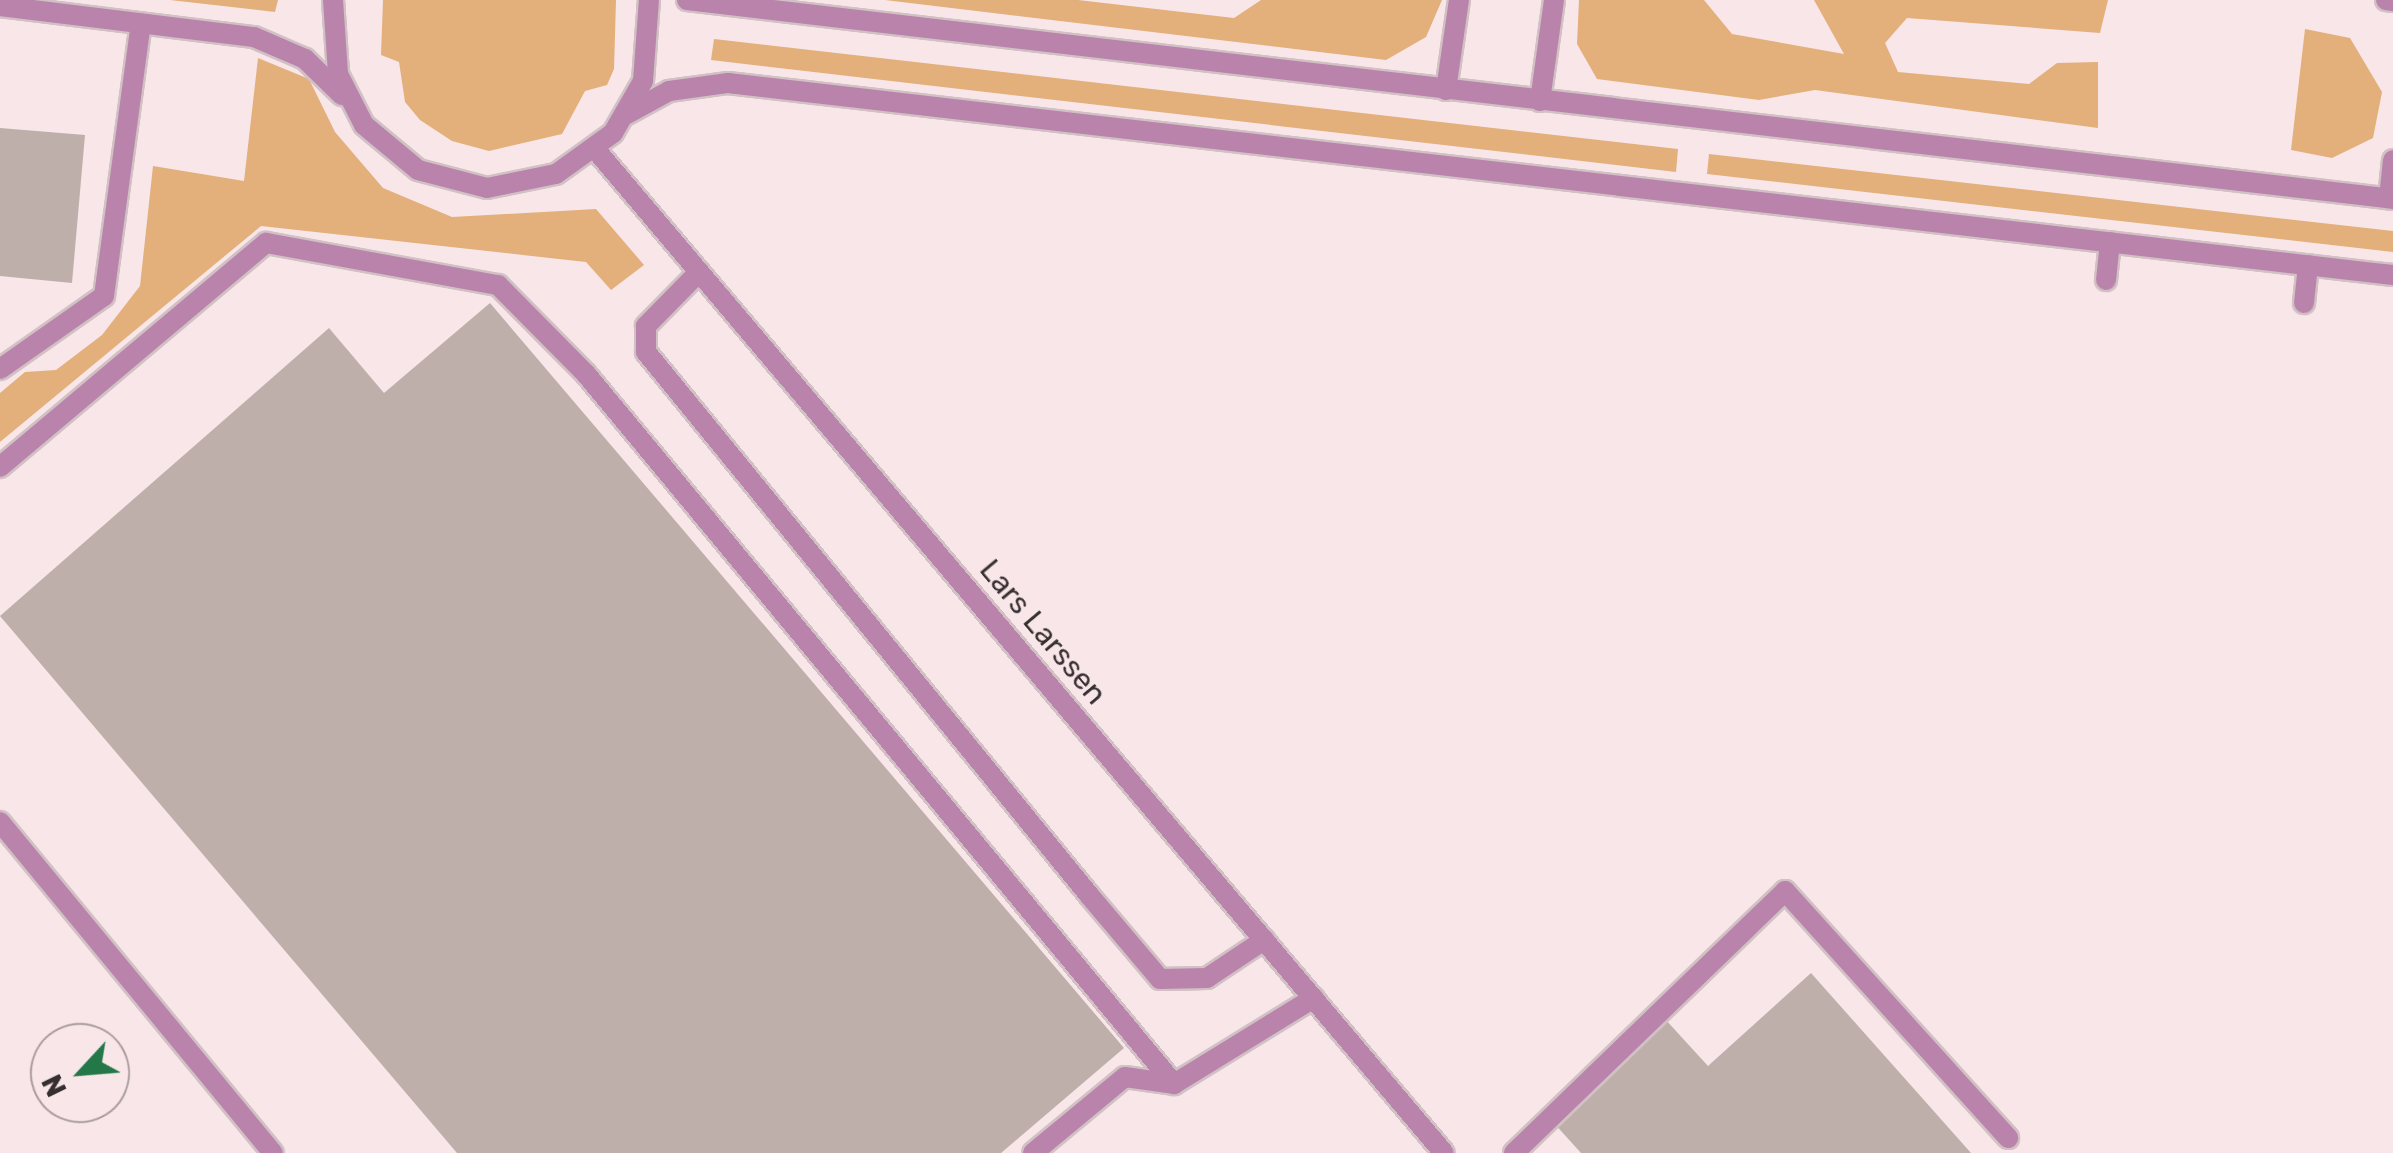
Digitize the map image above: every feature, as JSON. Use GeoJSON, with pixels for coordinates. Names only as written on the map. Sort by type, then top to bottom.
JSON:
{"type":"FeatureCollection","features":[{"type":"Feature","properties":{"kind":"street"},"geometry":{"type":"LineString","coordinates":[[334,0],[332,42],[351,105]]}},
{"type":"Feature","properties":{"kind":"street"},"geometry":{"type":"LineString","coordinates":[[627,114],[651,46],[649,0]]}},
{"type":"Feature","properties":{"kind":"street"},"geometry":{"type":"LineString","coordinates":[[687,0],[2391,199],[2393,160]]}},
{"type":"Feature","properties":{"kind":"street"},"geometry":{"type":"LineString","coordinates":[[1446,90],[1458,0]]}},
{"type":"Feature","properties":{"kind":"street"},"geometry":{"type":"LineString","coordinates":[[1540,101],[1554,0]]}},
{"type":"Feature","properties":{"kind":"street"},"geometry":{"type":"LineString","coordinates":[[0,6],[141,23],[286,48],[351,105],[398,158],[463,186],[534,182],[596,150],[627,114],[669,91],[728,83],[2393,275]]}},
{"type":"Feature","properties":{"kind":"street"},"geometry":{"type":"LineString","coordinates":[[0,369],[104,296],[141,23]]}},
{"type":"Feature","properties":{"kind":"street","name":"Lars Larssen"},"geometry":{"type":"LineString","coordinates":[[596,150],[1444,1153]]}},
{"type":"Feature","properties":{"kind":"street"},"geometry":{"type":"LineString","coordinates":[[2106,280],[2110,242]]}},
{"type":"Feature","properties":{"kind":"street"},"geometry":{"type":"LineString","coordinates":[[0,467],[266,243],[498,284],[586,374],[1174,1084]]}},
{"type":"Feature","properties":{"kind":"street"},"geometry":{"type":"LineString","coordinates":[[2304,303],[2308,265]]}},
{"type":"Feature","properties":{"kind":"street"},"geometry":{"type":"LineString","coordinates":[[699,272],[646,326],[646,352],[1113,923],[1160,978],[1181,983],[1207,978],[1264,940]]}},
{"type":"Feature","properties":{"kind":"street"},"geometry":{"type":"LineString","coordinates":[[0,822],[273,1153]]}},
{"type":"Feature","properties":{"kind":"street"},"geometry":{"type":"LineString","coordinates":[[1514,1153],[1786,890],[2008,1138]]}},
{"type":"Feature","properties":{"kind":"street"},"geometry":{"type":"LineString","coordinates":[[1033,1153],[1125,1078],[1174,1084],[1314,998]]}},
{"type":"Feature","properties":{"kind":"shaded area"},"geometry":{"type":"Polygon","coordinates":[[[170,0],[278,0],[275,12],[170,0]]]}},
{"type":"Feature","properties":{"kind":"shaded area"},"geometry":{"type":"Polygon","coordinates":[[[383,0],[616,0],[614,69],[607,85],[585,91],[562,134],[489,151],[452,141],[420,120],[405,102],[399,62],[381,55],[383,0]]]}},
{"type":"Feature","properties":{"kind":"shaded area"},"geometry":{"type":"Polygon","coordinates":[[[885,0],[1078,0],[1234,18],[1261,0],[1442,0],[1426,37],[1386,60],[885,0]]]}},
{"type":"Feature","properties":{"kind":"shaded area"},"geometry":{"type":"Polygon","coordinates":[[[1579,0],[1704,0],[1732,34],[1844,54],[1814,0],[2108,0],[2100,33],[1907,18],[1885,43],[1898,72],[2029,84],[2057,63],[2098,62],[2098,128],[1815,90],[1759,100],[1597,79],[1577,44],[1579,0]]]}},
{"type":"Feature","properties":{"kind":"shaded area"},"geometry":{"type":"Polygon","coordinates":[[[2305,29],[2350,38],[2382,92],[2373,138],[2332,158],[2291,150],[2305,29]]]}},
{"type":"Feature","properties":{"kind":"shaded area"},"geometry":{"type":"Polygon","coordinates":[[[714,39],[1678,149],[1676,172],[711,60],[714,39]]]}},
{"type":"Feature","properties":{"kind":"shaded area"},"geometry":{"type":"Polygon","coordinates":[[[258,58],[309,79],[335,132],[383,188],[452,217],[596,209],[644,265],[611,290],[586,262],[261,226],[0,442],[0,393],[25,372],[56,370],[102,335],[140,286],[153,166],[244,181],[258,58]]]}},
{"type":"Feature","properties":{"kind":"shaded area"},"geometry":{"type":"Polygon","coordinates":[[[1709,154],[2393,231],[2393,252],[1707,174],[1709,154]]]}},
{"type":"Feature","properties":{"kind":"building"},"geometry":{"type":"Polygon","coordinates":[[[0,128],[85,135],[72,283],[0,276],[0,128]]]}},
{"type":"Feature","properties":{"kind":"building"},"geometry":{"type":"Polygon","coordinates":[[[490,303],[1124,1048],[1001,1153],[457,1153],[0,616],[329,328],[384,393],[490,303]]]}},
{"type":"Feature","properties":{"kind":"building"},"geometry":{"type":"Polygon","coordinates":[[[1811,973],[1971,1153],[1581,1153],[1552,1121],[1665,1019],[1708,1066],[1811,973]]]}}]}
